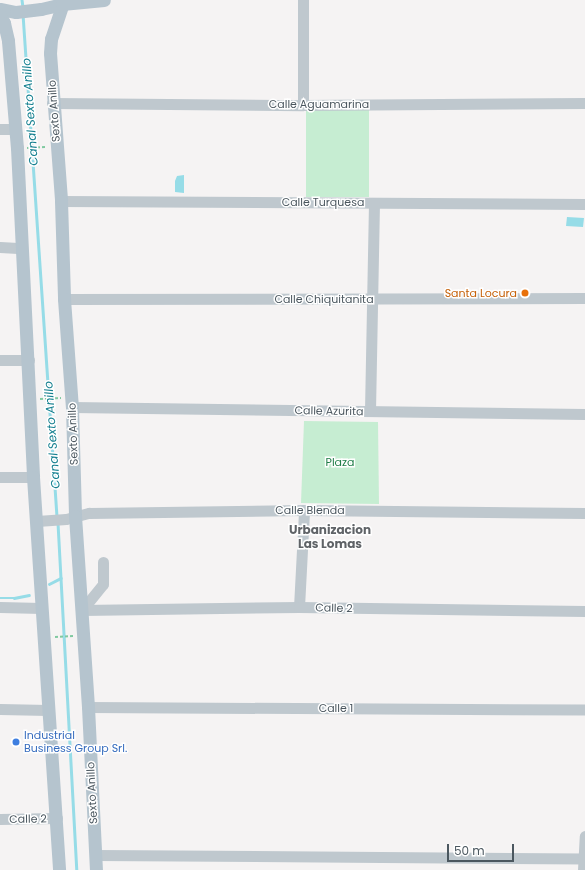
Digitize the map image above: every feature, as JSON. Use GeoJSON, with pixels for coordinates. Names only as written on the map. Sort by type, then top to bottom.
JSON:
{"type":"FeatureCollection","features":[{"type":"Feature","properties":{"kind":"main road"},"geometry":{"type":"LineString","coordinates":[[0,9],[16,12],[41,9],[63,2],[104,0]]}},
{"type":"Feature","properties":{"kind":"main road","name":"Sexto Anillo"},"geometry":{"type":"LineString","coordinates":[[63,2],[51,39],[52,103],[61,201],[64,298],[72,407],[71,517],[82,610],[96,870]]}},
{"type":"Feature","properties":{"kind":"main road"},"geometry":{"type":"LineString","coordinates":[[0,15],[4,23],[8,41],[16,129],[29,360],[33,477],[42,521],[41,608],[57,818],[59,870]]}},
{"type":"Feature","properties":{"kind":"street"},"geometry":{"type":"LineString","coordinates":[[303,0],[303,105]]}},
{"type":"Feature","properties":{"kind":"street","name":"Calle Aguamarina"},"geometry":{"type":"LineString","coordinates":[[52,103],[303,105],[585,102]]}},
{"type":"Feature","properties":{"kind":"street"},"geometry":{"type":"LineString","coordinates":[[0,129],[16,129]]}},
{"type":"Feature","properties":{"kind":"street","name":"Calle Turquesa"},"geometry":{"type":"LineString","coordinates":[[61,201],[585,204]]}},
{"type":"Feature","properties":{"kind":"street"},"geometry":{"type":"LineString","coordinates":[[370,412],[374,203]]}},
{"type":"Feature","properties":{"kind":"street"},"geometry":{"type":"LineString","coordinates":[[0,247],[22,248]]}},
{"type":"Feature","properties":{"kind":"street","name":"Calle Chiquitanita"},"geometry":{"type":"LineString","coordinates":[[64,298],[585,298]]}},
{"type":"Feature","properties":{"kind":"street"},"geometry":{"type":"LineString","coordinates":[[0,360],[29,360]]}},
{"type":"Feature","properties":{"kind":"street","name":"Calle Azurita"},"geometry":{"type":"LineString","coordinates":[[72,407],[585,414]]}},
{"type":"Feature","properties":{"kind":"street"},"geometry":{"type":"LineString","coordinates":[[0,477],[33,477]]}},
{"type":"Feature","properties":{"kind":"street"},"geometry":{"type":"LineString","coordinates":[[299,608],[304,510]]}},
{"type":"Feature","properties":{"kind":"street","name":"Calle Blenda"},"geometry":{"type":"LineString","coordinates":[[42,521],[89,513],[304,510],[585,513]]}},
{"type":"Feature","properties":{"kind":"street"},"geometry":{"type":"LineString","coordinates":[[82,610],[103,584],[103,562]]}},
{"type":"Feature","properties":{"kind":"street"},"geometry":{"type":"LineString","coordinates":[[0,607],[41,608]]}},
{"type":"Feature","properties":{"kind":"street","name":"Calle 2"},"geometry":{"type":"LineString","coordinates":[[82,610],[299,608],[585,611]]}},
{"type":"Feature","properties":{"kind":"street","name":"Calle 1"},"geometry":{"type":"LineString","coordinates":[[88,707],[585,710]]}},
{"type":"Feature","properties":{"kind":"street"},"geometry":{"type":"LineString","coordinates":[[0,709],[48,710]]}},
{"type":"Feature","properties":{"kind":"street","name":"Calle 2"},"geometry":{"type":"LineString","coordinates":[[0,819],[57,818]]}},
{"type":"Feature","properties":{"kind":"street"},"geometry":{"type":"LineString","coordinates":[[583,870],[585,836]]}},
{"type":"Feature","properties":{"kind":"street"},"geometry":{"type":"LineString","coordinates":[[95,855],[584,858]]}},
{"type":"Feature","properties":{"kind":"path"},"geometry":{"type":"LineString","coordinates":[[24,148],[47,147]]}},
{"type":"Feature","properties":{"kind":"path"},"geometry":{"type":"LineString","coordinates":[[40,399],[62,398]]}},
{"type":"Feature","properties":{"kind":"path"},"geometry":{"type":"LineString","coordinates":[[49,637],[75,636]]}},
{"type":"Feature","properties":{"kind":"green space"},"geometry":{"type":"Polygon","coordinates":[[[306,109],[369,109],[369,197],[306,197],[306,109]]]}},
{"type":"Feature","properties":{"kind":"green space","name":"Plaza"},"geometry":{"type":"Polygon","coordinates":[[[304,421],[378,422],[379,504],[301,503],[304,421]]]}},
{"type":"Feature","properties":{"kind":"water"},"geometry":{"type":"Polygon","coordinates":[[[184,175],[184,193],[175,192],[175,181],[177,176],[184,175]]]}},
{"type":"Feature","properties":{"kind":"water"},"geometry":{"type":"Polygon","coordinates":[[[567,217],[584,218],[583,227],[566,226],[567,217]]]}},
{"type":"Feature","properties":{"kind":"waterway","name":"Canal Sexto Anillo"},"geometry":{"type":"LineString","coordinates":[[22,0],[23,7]]}},
{"type":"Feature","properties":{"kind":"waterway","name":"Canal Sexto Anillo"},"geometry":{"type":"LineString","coordinates":[[23,14],[57,516]]}},
{"type":"Feature","properties":{"kind":"waterway","name":"Canal Sexto Anillo"},"geometry":{"type":"LineString","coordinates":[[58,523],[77,870]]}},
{"type":"Feature","properties":{"kind":"waterway"},"geometry":{"type":"LineString","coordinates":[[49,584],[61,578]]}},
{"type":"Feature","properties":{"kind":"waterway"},"geometry":{"type":"LineString","coordinates":[[0,598],[14,598],[29,595]]}},
{"type":"Feature","properties":{"kind":"place","name":"Santa Locura"},"geometry":{"type":"Point","coordinates":[525,293]}},
{"type":"Feature","properties":{"kind":"place","name":"Industrial Business Group Srl."},"geometry":{"type":"Point","coordinates":[16,742]}},
{"type":"Feature","properties":{"kind":"district","name":"Urbanizacion Las Lomas"},"geometry":{"type":"Point","coordinates":[330,537]}}]}
